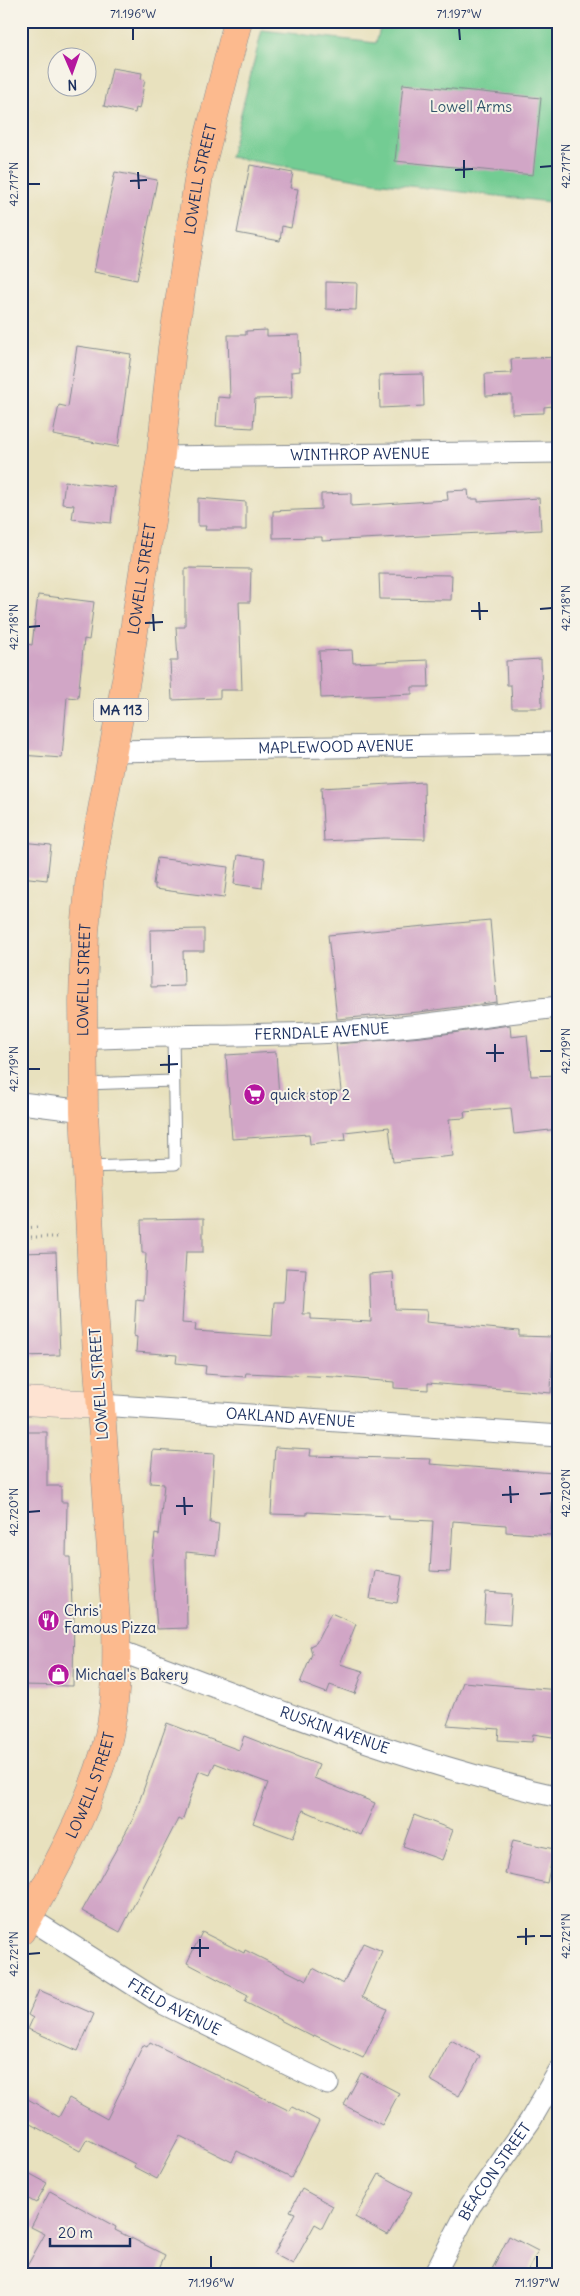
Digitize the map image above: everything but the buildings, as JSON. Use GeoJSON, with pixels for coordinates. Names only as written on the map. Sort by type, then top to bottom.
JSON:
{"type":"FeatureCollection","features":[{"type":"Feature","properties":{"kind":"main road","name":"LOWELL STREET"},"geometry":{"type":"LineString","coordinates":[[24,1921],[65,1853],[105,1750],[112,1709],[117,1650],[93,1296],[84,1110],[82,1039],[85,932],[90,876],[114,751],[161,457],[172,348],[199,175],[238,21]]}},
{"type":"Feature","properties":{"kind":"street","name":"WINTHROP AVENUE"},"geometry":{"type":"LineString","coordinates":[[161,457],[559,452]]}},
{"type":"Feature","properties":{"kind":"street","name":"MAPLEWOOD AVENUE"},"geometry":{"type":"LineString","coordinates":[[114,751],[559,743]]}},
{"type":"Feature","properties":{"kind":"street","name":"FERNDALE AVENUE"},"geometry":{"type":"LineString","coordinates":[[82,1039],[173,1034],[286,1034],[401,1027],[559,1007]]}},
{"type":"Feature","properties":{"kind":"street"},"geometry":{"type":"LineString","coordinates":[[21,1103],[84,1110]]}},
{"type":"Feature","properties":{"kind":"street","name":"OAKLAND AVENUE"},"geometry":{"type":"LineString","coordinates":[[21,1401],[559,1436]]}},
{"type":"Feature","properties":{"kind":"street","name":"RUSKIN AVENUE"},"geometry":{"type":"LineString","coordinates":[[117,1650],[337,1732],[507,1785],[559,1797]]}},
{"type":"Feature","properties":{"kind":"street","name":"FIELD AVENUE"},"geometry":{"type":"LineString","coordinates":[[24,1921],[162,2003],[328,2084]]}},
{"type":"Feature","properties":{"kind":"street","name":"BEACON STREET"},"geometry":{"type":"LineString","coordinates":[[434,2275],[470,2206],[530,2121],[559,2071]]}},
{"type":"Feature","properties":{"kind":"lane"},"geometry":{"type":"LineString","coordinates":[[88,1167],[175,1164],[173,1034]]}},
{"type":"Feature","properties":{"kind":"lane"},"geometry":{"type":"LineString","coordinates":[[84,1084],[173,1081]]}},
{"type":"Feature","properties":{"kind":"path"},"geometry":{"type":"LineString","coordinates":[[38,1227],[23,1228],[23,1237],[59,1237]]}},
{"type":"Feature","properties":{"kind":"green space","name":"Lowell Arms"},"geometry":{"type":"Polygon","coordinates":[[[382,21],[559,21],[559,203],[374,182],[230,157],[262,30],[376,43],[382,21]]]}},
{"type":"Feature","properties":{"kind":"place","name":"quick stop 2"},"geometry":{"type":"Point","coordinates":[254,1095]}},
{"type":"Feature","properties":{"kind":"place","name":"Chris' Famous Pizza"},"geometry":{"type":"Point","coordinates":[48,1620]}},
{"type":"Feature","properties":{"kind":"place","name":"Michael's Bakery"},"geometry":{"type":"Point","coordinates":[59,1675]}}]}
